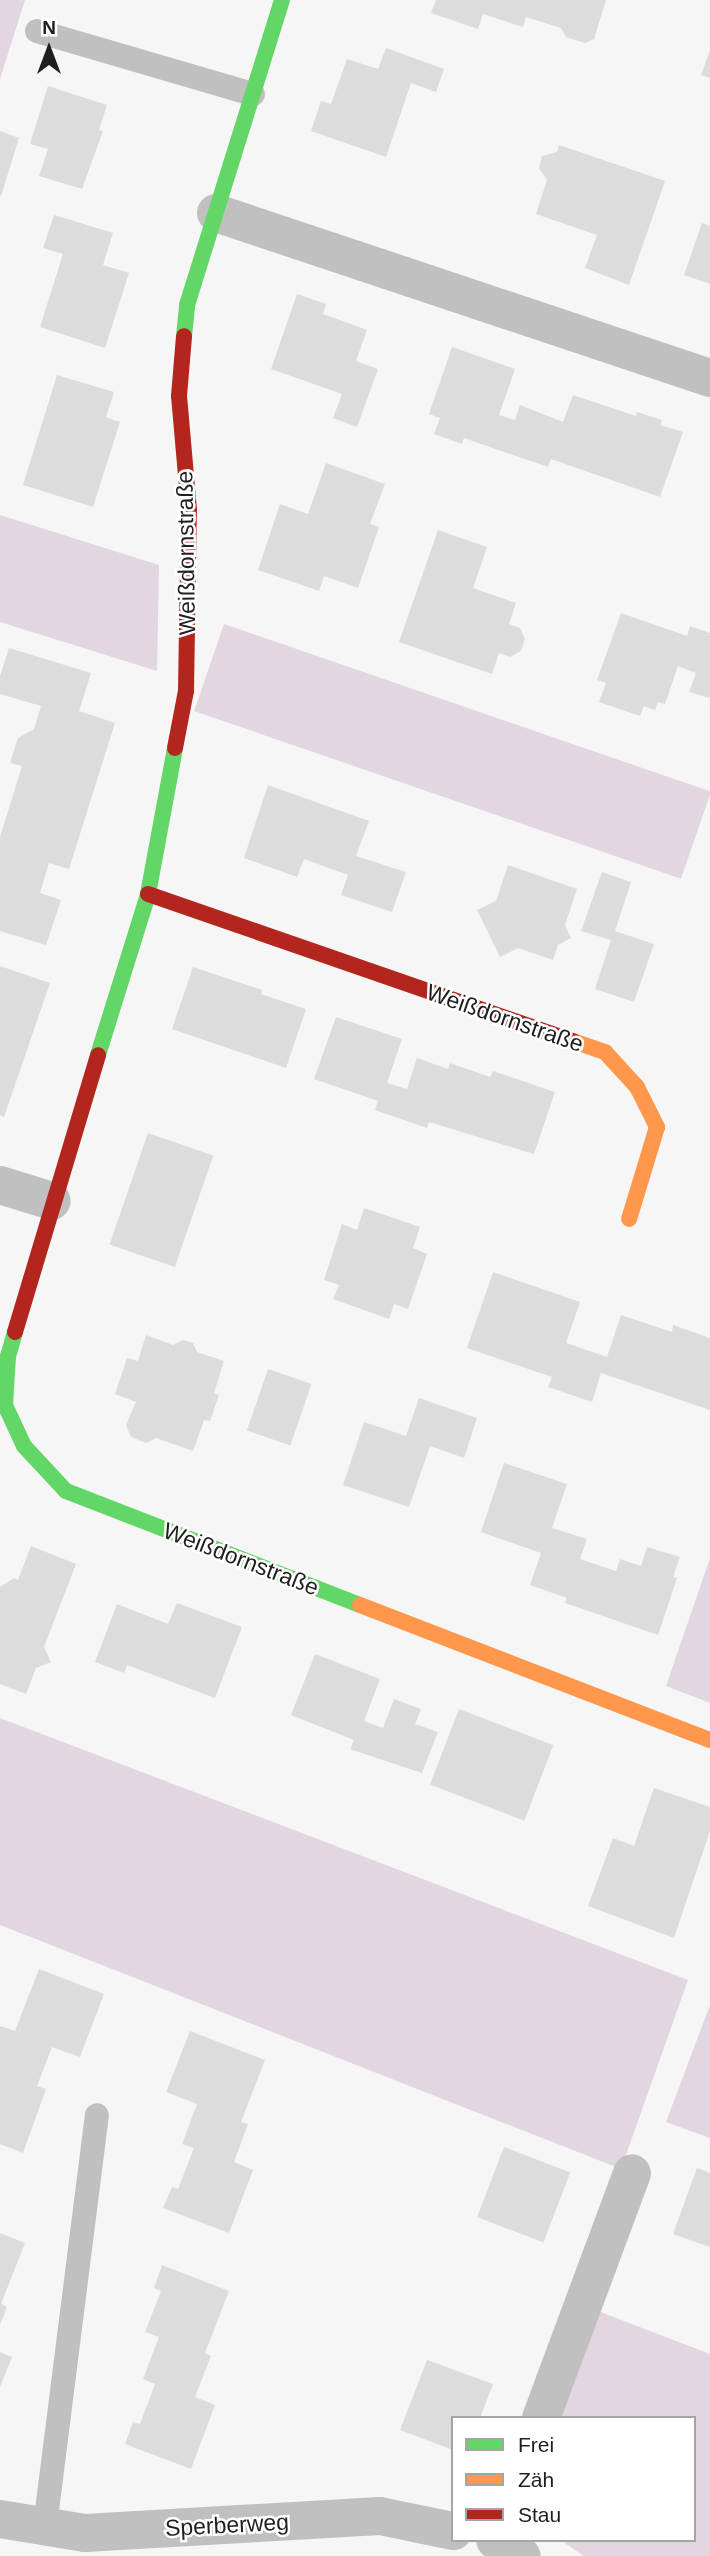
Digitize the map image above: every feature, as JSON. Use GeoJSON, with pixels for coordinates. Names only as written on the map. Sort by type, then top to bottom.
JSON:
{"type":"FeatureCollection","features":[{"type":"Feature","properties":{"kind":"street","name":"Weißdornstraße"},"geometry":{"type":"LineString","coordinates":[[282,0],[187,305],[179,396],[189,510],[186,691],[148,894],[52,1202],[8,1356],[5,1405],[24,1446],[66,1491],[710,1740]]}},
{"type":"Feature","properties":{"kind":"street"},"geometry":{"type":"LineString","coordinates":[[216,213],[710,377]]}},
{"type":"Feature","properties":{"kind":"street","name":"Weißdornstraße"},"geometry":{"type":"LineString","coordinates":[[148,894],[605,1052],[637,1087],[657,1127],[629,1219]]}},
{"type":"Feature","properties":{"kind":"street"},"geometry":{"type":"LineString","coordinates":[[0,1185],[52,1202]]}},
{"type":"Feature","properties":{"kind":"street"},"geometry":{"type":"LineString","coordinates":[[542,2416],[632,2173]]}},
{"type":"Feature","properties":{"kind":"street","name":"Sperberweg"},"geometry":{"type":"LineString","coordinates":[[0,2519],[85,2533],[380,2516],[451,2532]]}},
{"type":"Feature","properties":{"kind":"street"},"geometry":{"type":"LineString","coordinates":[[498,2542],[522,2556]]}},
{"type":"Feature","properties":{"kind":"lane"},"geometry":{"type":"LineString","coordinates":[[37,31],[253,94]]}},
{"type":"Feature","properties":{"kind":"lane"},"geometry":{"type":"LineString","coordinates":[[46,2526],[97,2115]]}},
{"type":"Feature","properties":{"kind":"shaded area"},"geometry":{"type":"Polygon","coordinates":[[[0,0],[25,0],[0,79],[0,0]]]}},
{"type":"Feature","properties":{"kind":"shaded area"},"geometry":{"type":"Polygon","coordinates":[[[0,515],[159,565],[157,671],[0,622],[0,515]]]}},
{"type":"Feature","properties":{"kind":"shaded area"},"geometry":{"type":"Polygon","coordinates":[[[224,624],[710,791],[681,879],[194,711],[224,624]]]}},
{"type":"Feature","properties":{"kind":"shaded area"},"geometry":{"type":"Polygon","coordinates":[[[710,1558],[710,1703],[666,1686],[710,1558]]]}},
{"type":"Feature","properties":{"kind":"shaded area"},"geometry":{"type":"Polygon","coordinates":[[[0,1718],[688,1980],[621,2169],[0,1925],[0,1718]]]}},
{"type":"Feature","properties":{"kind":"shaded area"},"geometry":{"type":"Polygon","coordinates":[[[710,2005],[710,2138],[666,2122],[710,2005]]]}},
{"type":"Feature","properties":{"kind":"shaded area"},"geometry":{"type":"Polygon","coordinates":[[[598,2311],[710,2354],[710,2556],[584,2556],[563,2542],[696,2542],[696,2416],[561,2416],[598,2311]]]}},
{"type":"Feature","properties":{"kind":"building"},"geometry":{"type":"Polygon","coordinates":[[[436,0],[606,0],[594,39],[585,43],[566,37],[561,28],[526,17],[523,27],[483,14],[478,29],[431,13],[436,0]]]}},
{"type":"Feature","properties":{"kind":"building"},"geometry":{"type":"Polygon","coordinates":[[[386,48],[444,69],[436,92],[411,83],[386,157],[311,131],[321,101],[331,104],[347,59],[378,69],[386,48]]]}},
{"type":"Feature","properties":{"kind":"building"},"geometry":{"type":"Polygon","coordinates":[[[710,50],[710,78],[701,75],[710,50]]]}},
{"type":"Feature","properties":{"kind":"building"},"geometry":{"type":"Polygon","coordinates":[[[48,86],[107,105],[99,130],[103,131],[82,189],[39,176],[48,149],[30,144],[48,86]]]}},
{"type":"Feature","properties":{"kind":"building"},"geometry":{"type":"Polygon","coordinates":[[[0,131],[19,138],[1,196],[0,196],[0,131]]]}},
{"type":"Feature","properties":{"kind":"building"},"geometry":{"type":"Polygon","coordinates":[[[559,145],[665,181],[629,285],[585,268],[597,235],[536,214],[547,180],[539,168],[542,156],[557,152],[559,145]]]}},
{"type":"Feature","properties":{"kind":"building"},"geometry":{"type":"Polygon","coordinates":[[[54,215],[113,233],[103,265],[129,273],[105,348],[40,327],[63,254],[43,248],[54,215]]]}},
{"type":"Feature","properties":{"kind":"building"},"geometry":{"type":"Polygon","coordinates":[[[702,223],[710,226],[710,284],[684,275],[702,223]]]}},
{"type":"Feature","properties":{"kind":"building"},"geometry":{"type":"Polygon","coordinates":[[[297,294],[326,304],[323,314],[367,330],[356,361],[378,369],[357,427],[333,418],[342,394],[271,369],[297,294]]]}},
{"type":"Feature","properties":{"kind":"building"},"geometry":{"type":"Polygon","coordinates":[[[452,347],[515,369],[499,415],[515,420],[520,405],[563,422],[573,395],[636,416],[637,412],[662,420],[660,425],[683,432],[660,497],[551,459],[548,467],[464,438],[462,444],[434,434],[440,418],[429,414],[452,347]]]}},
{"type":"Feature","properties":{"kind":"building"},"geometry":{"type":"Polygon","coordinates":[[[57,375],[114,392],[106,417],[120,422],[93,507],[23,485],[57,375]]]}},
{"type":"Feature","properties":{"kind":"building"},"geometry":{"type":"Polygon","coordinates":[[[326,463],[385,484],[370,524],[379,527],[358,588],[324,576],[319,591],[258,570],[280,504],[308,514],[326,463]]]}},
{"type":"Feature","properties":{"kind":"building"},"geometry":{"type":"Polygon","coordinates":[[[438,530],[487,547],[473,588],[516,603],[509,624],[520,628],[525,639],[521,651],[510,657],[499,653],[492,674],[399,642],[438,530]]]}},
{"type":"Feature","properties":{"kind":"building"},"geometry":{"type":"Polygon","coordinates":[[[621,613],[687,636],[690,626],[710,633],[710,698],[689,692],[696,673],[678,666],[665,704],[658,702],[655,710],[644,706],[640,716],[599,702],[606,683],[597,680],[621,613]]]}},
{"type":"Feature","properties":{"kind":"building"},"geometry":{"type":"Polygon","coordinates":[[[9,648],[91,673],[79,711],[115,723],[69,869],[49,863],[40,893],[61,900],[46,945],[0,931],[0,837],[22,766],[10,763],[18,738],[34,729],[41,706],[0,694],[0,676],[9,648]]]}},
{"type":"Feature","properties":{"kind":"building"},"geometry":{"type":"Polygon","coordinates":[[[268,785],[369,821],[356,856],[406,872],[392,912],[341,895],[348,875],[304,859],[297,877],[244,858],[268,785]]]}},
{"type":"Feature","properties":{"kind":"building"},"geometry":{"type":"Polygon","coordinates":[[[508,865],[577,889],[565,925],[571,938],[558,945],[553,960],[518,948],[500,957],[477,910],[496,901],[508,865]]]}},
{"type":"Feature","properties":{"kind":"building"},"geometry":{"type":"Polygon","coordinates":[[[602,872],[631,882],[615,931],[654,944],[634,1002],[595,989],[611,940],[581,931],[602,872]]]}},
{"type":"Feature","properties":{"kind":"building"},"geometry":{"type":"Polygon","coordinates":[[[0,966],[50,983],[4,1117],[0,1115],[0,966]]]}},
{"type":"Feature","properties":{"kind":"building"},"geometry":{"type":"Polygon","coordinates":[[[193,967],[262,990],[261,994],[306,1009],[286,1068],[172,1029],[193,967]]]}},
{"type":"Feature","properties":{"kind":"building"},"geometry":{"type":"Polygon","coordinates":[[[336,1017],[402,1039],[387,1083],[407,1089],[417,1058],[448,1069],[450,1063],[490,1077],[493,1071],[555,1092],[534,1154],[429,1122],[427,1128],[375,1110],[378,1101],[314,1079],[336,1017]]]}},
{"type":"Feature","properties":{"kind":"building"},"geometry":{"type":"Polygon","coordinates":[[[148,1133],[213,1155],[175,1267],[110,1245],[148,1133]]]}},
{"type":"Feature","properties":{"kind":"building"},"geometry":{"type":"Polygon","coordinates":[[[364,1208],[420,1227],[413,1248],[427,1254],[408,1309],[394,1304],[389,1319],[333,1299],[339,1285],[324,1280],[342,1224],[357,1230],[364,1208]]]}},
{"type":"Feature","properties":{"kind":"building"},"geometry":{"type":"Polygon","coordinates":[[[493,1272],[580,1302],[566,1343],[607,1357],[621,1315],[672,1332],[673,1325],[710,1338],[710,1410],[601,1373],[592,1402],[548,1387],[552,1377],[467,1348],[493,1272]]]}},
{"type":"Feature","properties":{"kind":"building"},"geometry":{"type":"Polygon","coordinates":[[[146,1335],[173,1345],[183,1340],[193,1343],[197,1352],[224,1361],[214,1393],[219,1395],[210,1421],[204,1420],[193,1451],[156,1438],[146,1443],[131,1437],[126,1425],[136,1402],[115,1394],[127,1358],[138,1361],[146,1335]]]}},
{"type":"Feature","properties":{"kind":"building"},"geometry":{"type":"Polygon","coordinates":[[[268,1369],[311,1384],[290,1445],[247,1430],[268,1369]]]}},
{"type":"Feature","properties":{"kind":"building"},"geometry":{"type":"Polygon","coordinates":[[[419,1398],[477,1418],[464,1458],[430,1446],[409,1507],[343,1485],[364,1422],[406,1436],[419,1398]]]}},
{"type":"Feature","properties":{"kind":"building"},"geometry":{"type":"Polygon","coordinates":[[[504,1463],[567,1484],[552,1528],[587,1539],[580,1559],[616,1571],[620,1559],[641,1566],[647,1547],[680,1557],[673,1577],[677,1578],[658,1635],[565,1603],[567,1598],[530,1585],[541,1553],[481,1532],[504,1463]]]}},
{"type":"Feature","properties":{"kind":"building"},"geometry":{"type":"Polygon","coordinates":[[[31,1546],[76,1564],[44,1647],[51,1662],[36,1668],[26,1694],[0,1684],[0,1587],[14,1578],[18,1580],[31,1546]]]}},
{"type":"Feature","properties":{"kind":"building"},"geometry":{"type":"Polygon","coordinates":[[[177,1603],[242,1627],[215,1698],[127,1665],[124,1673],[95,1662],[117,1604],[168,1624],[177,1603]]]}},
{"type":"Feature","properties":{"kind":"building"},"geometry":{"type":"Polygon","coordinates":[[[315,1654],[380,1679],[364,1721],[383,1728],[394,1699],[421,1709],[415,1724],[438,1732],[422,1773],[350,1749],[354,1740],[291,1715],[315,1654]]]}},
{"type":"Feature","properties":{"kind":"building"},"geometry":{"type":"Polygon","coordinates":[[[459,1709],[553,1745],[524,1821],[430,1785],[459,1709]]]}},
{"type":"Feature","properties":{"kind":"building"},"geometry":{"type":"Polygon","coordinates":[[[654,1788],[710,1807],[710,1831],[674,1938],[588,1906],[613,1838],[634,1846],[654,1788]]]}},
{"type":"Feature","properties":{"kind":"building"},"geometry":{"type":"Polygon","coordinates":[[[39,1969],[104,1994],[80,2057],[52,2047],[37,2086],[46,2089],[23,2153],[0,2144],[0,2026],[15,2031],[39,1969]]]}},
{"type":"Feature","properties":{"kind":"building"},"geometry":{"type":"Polygon","coordinates":[[[190,2031],[265,2060],[241,2122],[248,2124],[234,2162],[253,2170],[229,2233],[163,2208],[172,2187],[178,2189],[194,2148],[182,2144],[197,2104],[166,2092],[190,2031]]]}},
{"type":"Feature","properties":{"kind":"building"},"geometry":{"type":"Polygon","coordinates":[[[504,2147],[570,2172],[543,2242],[477,2217],[504,2147]]]}},
{"type":"Feature","properties":{"kind":"building"},"geometry":{"type":"Polygon","coordinates":[[[697,2168],[710,2173],[710,2247],[673,2234],[697,2168]]]}},
{"type":"Feature","properties":{"kind":"building"},"geometry":{"type":"Polygon","coordinates":[[[0,2233],[25,2243],[1,2304],[7,2307],[0,2325],[0,2233]]]}},
{"type":"Feature","properties":{"kind":"building"},"geometry":{"type":"Polygon","coordinates":[[[162,2265],[229,2291],[205,2353],[211,2356],[195,2397],[215,2405],[191,2469],[125,2444],[133,2422],[140,2424],[155,2384],[143,2379],[159,2337],[145,2332],[161,2291],[154,2288],[162,2265]]]}},
{"type":"Feature","properties":{"kind":"building"},"geometry":{"type":"Polygon","coordinates":[[[0,2352],[12,2357],[0,2387],[0,2352]]]}},
{"type":"Feature","properties":{"kind":"building"},"geometry":{"type":"Polygon","coordinates":[[[427,2360],[493,2384],[481,2416],[451,2416],[451,2449],[400,2430],[427,2360]]]}},
{"type":"Feature","properties":{"kind":"traffic: fast"},"geometry":{"type":"LineString","coordinates":[[184,336],[187,305],[282,0]]}},
{"type":"Feature","properties":{"kind":"traffic: fast"},"geometry":{"type":"LineString","coordinates":[[98,1055],[148,894],[175,748]]}},
{"type":"Feature","properties":{"kind":"traffic: fast"},"geometry":{"type":"LineString","coordinates":[[15,1332],[8,1356],[5,1405],[24,1446],[66,1491],[360,1605]]}},
{"type":"Feature","properties":{"kind":"traffic: slow"},"geometry":{"type":"LineString","coordinates":[[573,1041],[605,1052],[637,1087],[657,1127],[629,1219]]}},
{"type":"Feature","properties":{"kind":"traffic: slow"},"geometry":{"type":"LineString","coordinates":[[360,1605],[710,1740]]}},
{"type":"Feature","properties":{"kind":"traffic: jam"},"geometry":{"type":"LineString","coordinates":[[175,748],[186,691],[189,510],[179,396],[184,336]]}},
{"type":"Feature","properties":{"kind":"traffic: jam"},"geometry":{"type":"LineString","coordinates":[[148,894],[573,1041]]}},
{"type":"Feature","properties":{"kind":"traffic: jam"},"geometry":{"type":"LineString","coordinates":[[15,1332],[98,1055]]}}]}
